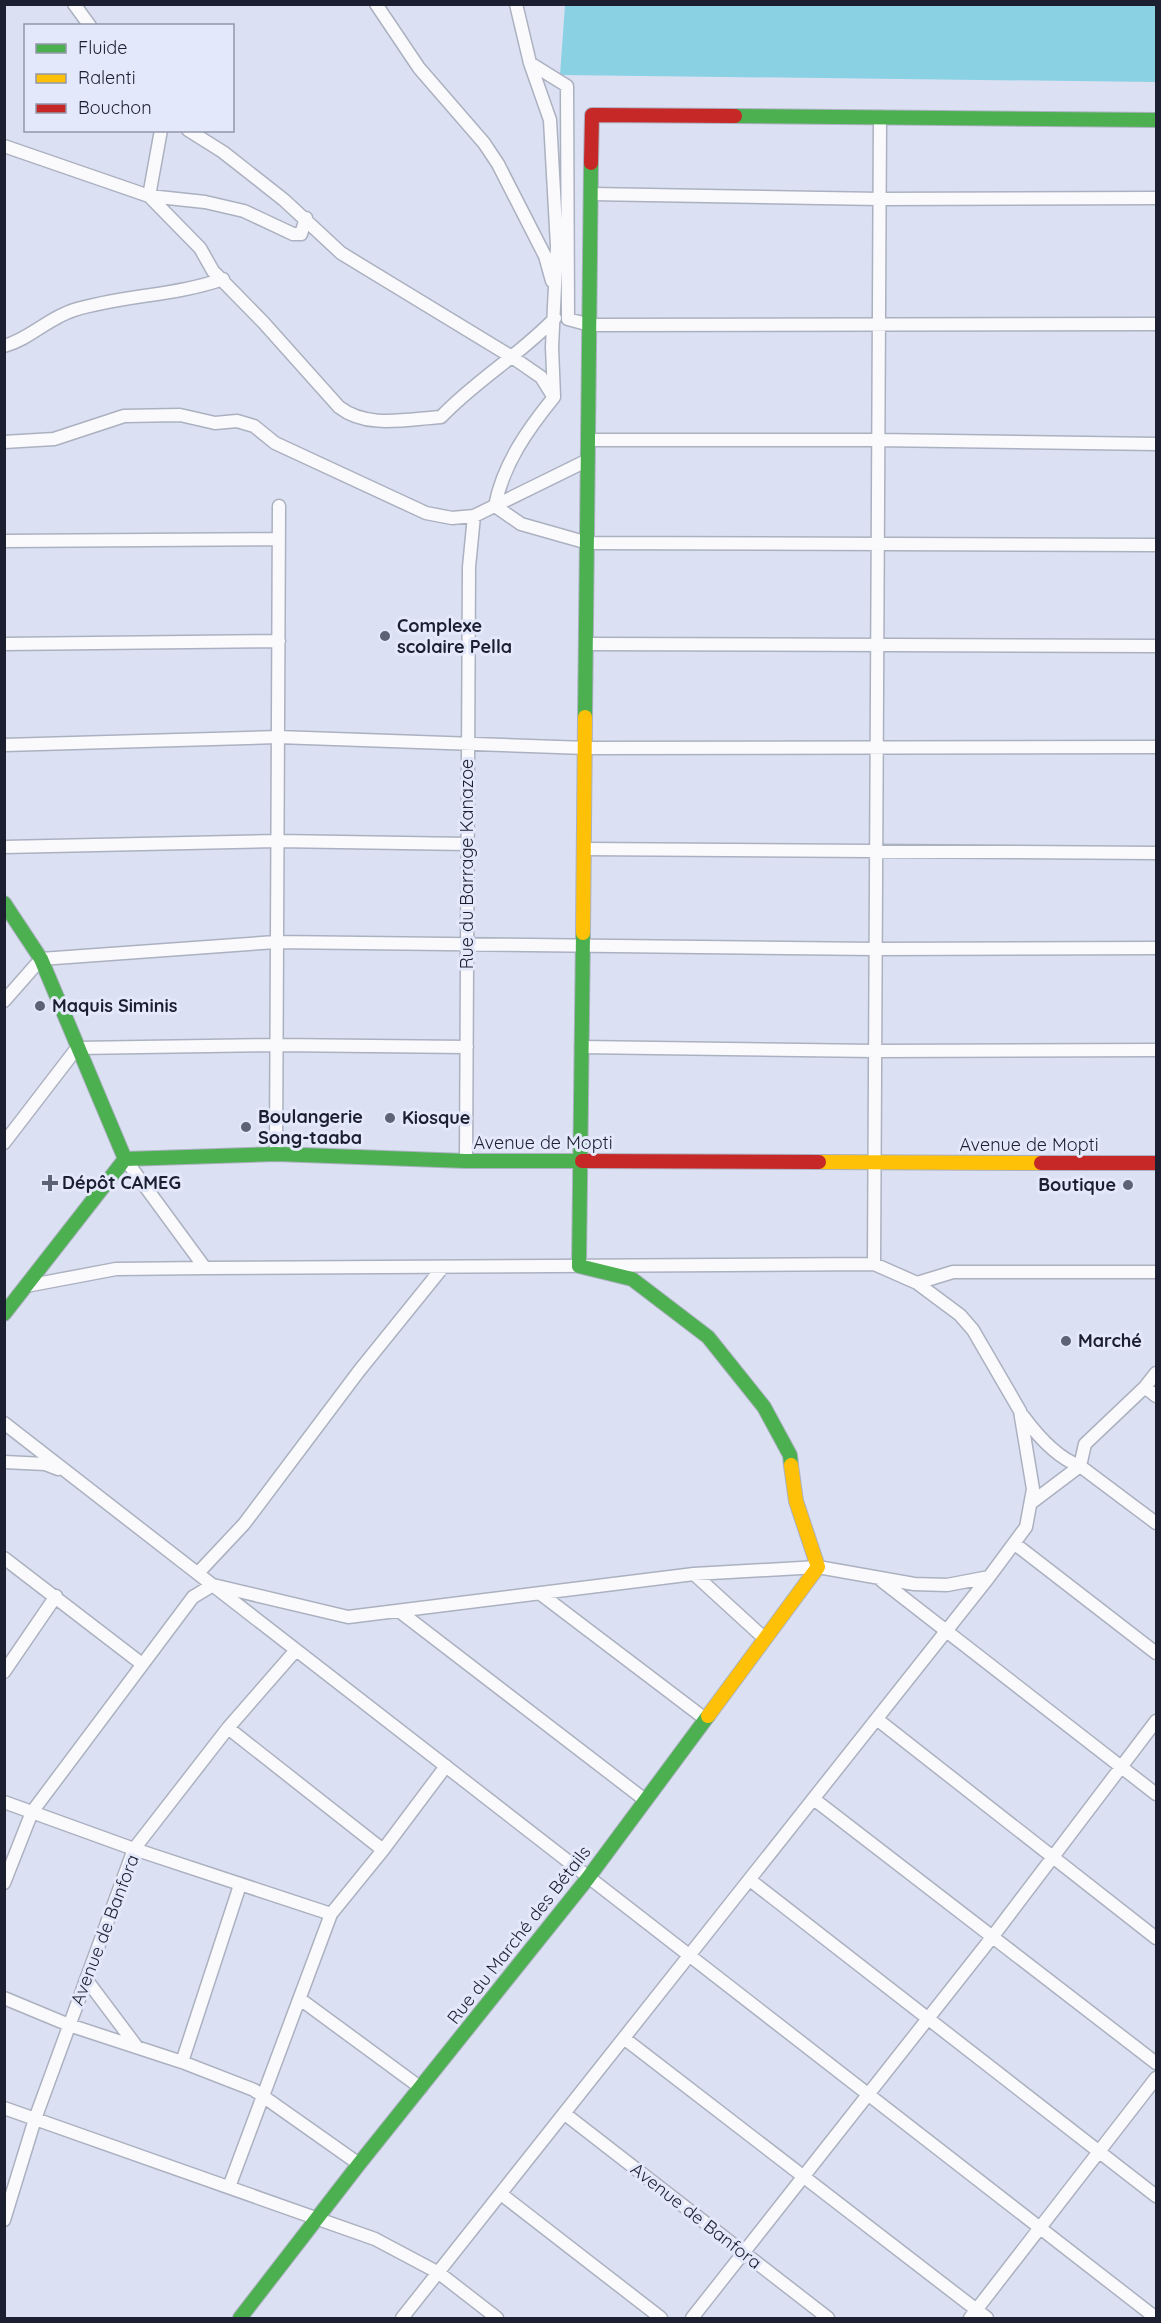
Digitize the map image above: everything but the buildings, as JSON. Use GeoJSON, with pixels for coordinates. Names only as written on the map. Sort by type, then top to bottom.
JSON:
{"type":"FeatureCollection","features":[{"type":"Feature","properties":{"kind":"street"},"geometry":{"type":"LineString","coordinates":[[74,4],[89,24]]}},
{"type":"Feature","properties":{"kind":"street"},"geometry":{"type":"LineString","coordinates":[[376,4],[419,68],[484,143],[498,164],[545,256],[554,297]]}},
{"type":"Feature","properties":{"kind":"street"},"geometry":{"type":"LineString","coordinates":[[495,506],[510,462],[531,425],[554,397],[552,347],[558,246],[550,120],[530,63],[516,4]]}},
{"type":"Feature","properties":{"kind":"street"},"geometry":{"type":"LineString","coordinates":[[530,63],[567,86],[567,319],[590,325],[1156,324]]}},
{"type":"Feature","properties":{"kind":"street"},"geometry":{"type":"LineString","coordinates":[[579,1266],[582,1161],[581,1047],[592,115],[1156,120]]}},
{"type":"Feature","properties":{"kind":"street"},"geometry":{"type":"LineString","coordinates":[[874,1264],[880,117]]}},
{"type":"Feature","properties":{"kind":"street"},"geometry":{"type":"LineString","coordinates":[[149,196],[161,132]]}},
{"type":"Feature","properties":{"kind":"street"},"geometry":{"type":"LineString","coordinates":[[191,132],[223,152],[306,218],[341,253],[512,357],[541,377],[554,397]]}},
{"type":"Feature","properties":{"kind":"street"},"geometry":{"type":"LineString","coordinates":[[4,146],[149,196],[205,202],[244,211],[293,234],[301,234],[306,218]]}},
{"type":"Feature","properties":{"kind":"street"},"geometry":{"type":"LineString","coordinates":[[591,194],[880,199],[1156,198]]}},
{"type":"Feature","properties":{"kind":"street"},"geometry":{"type":"LineString","coordinates":[[149,196],[200,248],[213,271],[223,279],[339,407],[352,417],[370,421],[441,417],[462,394],[536,338],[555,318]]}},
{"type":"Feature","properties":{"kind":"street"},"geometry":{"type":"LineString","coordinates":[[4,346],[20,342],[52,320],[74,310],[202,286],[223,279]]}},
{"type":"Feature","properties":{"kind":"street"},"geometry":{"type":"LineString","coordinates":[[4,442],[54,439],[124,416],[180,415],[215,423],[237,422],[254,426],[275,443],[426,513],[452,518],[474,516],[588,460]]}},
{"type":"Feature","properties":{"kind":"street"},"geometry":{"type":"LineString","coordinates":[[589,440],[878,440],[1156,444]]}},
{"type":"Feature","properties":{"kind":"street"},"geometry":{"type":"LineString","coordinates":[[276,1154],[279,506]]}},
{"type":"Feature","properties":{"kind":"street"},"geometry":{"type":"LineString","coordinates":[[495,506],[521,524],[588,543],[1156,545]]}},
{"type":"Feature","properties":{"kind":"street","name":"Rue du Barrage Kanazoe"},"geometry":{"type":"LineString","coordinates":[[466,1161],[469,567],[474,516]]}},
{"type":"Feature","properties":{"kind":"street"},"geometry":{"type":"LineString","coordinates":[[4,542],[279,538]]}},
{"type":"Feature","properties":{"kind":"street"},"geometry":{"type":"LineString","coordinates":[[4,644],[279,641]]}},
{"type":"Feature","properties":{"kind":"street"},"geometry":{"type":"LineString","coordinates":[[586,644],[877,647],[1156,646]]}},
{"type":"Feature","properties":{"kind":"street"},"geometry":{"type":"LineString","coordinates":[[4,745],[278,737],[468,746],[586,748],[1156,747]]}},
{"type":"Feature","properties":{"kind":"street"},"geometry":{"type":"LineString","coordinates":[[4,847],[277,841],[467,844]]}},
{"type":"Feature","properties":{"kind":"street"},"geometry":{"type":"LineString","coordinates":[[585,849],[1156,853]]}},
{"type":"Feature","properties":{"kind":"street"},"geometry":{"type":"LineString","coordinates":[[4,903],[41,959],[125,1159],[205,1268]]}},
{"type":"Feature","properties":{"kind":"street"},"geometry":{"type":"LineString","coordinates":[[4,1001],[41,959],[276,942],[467,942],[876,948],[1156,948]]}},
{"type":"Feature","properties":{"kind":"street"},"geometry":{"type":"LineString","coordinates":[[77,1048],[276,1045],[466,1047]]}},
{"type":"Feature","properties":{"kind":"street"},"geometry":{"type":"LineString","coordinates":[[581,1047],[875,1051],[1156,1050]]}},
{"type":"Feature","properties":{"kind":"street"},"geometry":{"type":"LineString","coordinates":[[4,1143],[77,1048]]}},
{"type":"Feature","properties":{"kind":"street","name":"Avenue de Mopti"},"geometry":{"type":"LineString","coordinates":[[125,1159],[276,1154],[466,1161],[1156,1163]]}},
{"type":"Feature","properties":{"kind":"street"},"geometry":{"type":"LineString","coordinates":[[7,1305],[26,1286],[125,1159]]}},
{"type":"Feature","properties":{"kind":"street"},"geometry":{"type":"LineString","coordinates":[[26,1286],[116,1269],[874,1264],[917,1283],[960,1315],[973,1330],[1020,1411],[1038,1435],[1058,1453],[1080,1466],[1156,1523]]}},
{"type":"Feature","properties":{"kind":"street"},"geometry":{"type":"LineString","coordinates":[[579,1266],[632,1279],[708,1337],[764,1407],[789,1455],[796,1501],[818,1567]]}},
{"type":"Feature","properties":{"kind":"street"},"geometry":{"type":"LineString","coordinates":[[198,1573],[243,1524],[359,1371],[443,1267]]}},
{"type":"Feature","properties":{"kind":"street"},"geometry":{"type":"LineString","coordinates":[[917,1283],[952,1272],[1156,1272]]}},
{"type":"Feature","properties":{"kind":"street"},"geometry":{"type":"LineString","coordinates":[[1031,1503],[1080,1466],[1085,1444],[1145,1387],[1156,1373]]}},
{"type":"Feature","properties":{"kind":"street"},"geometry":{"type":"LineString","coordinates":[[1145,1387],[1156,1396]]}},
{"type":"Feature","properties":{"kind":"street"},"geometry":{"type":"LineString","coordinates":[[402,2319],[948,1632],[1015,1544],[1026,1527],[1031,1503],[1033,1474],[1020,1411]]}},
{"type":"Feature","properties":{"kind":"street"},"geometry":{"type":"LineString","coordinates":[[4,1423],[1156,2318]]}},
{"type":"Feature","properties":{"kind":"street"},"geometry":{"type":"LineString","coordinates":[[4,1462],[45,1464],[68,1472]]}},
{"type":"Feature","properties":{"kind":"street"},"geometry":{"type":"LineString","coordinates":[[1015,1544],[1156,1653]]}},
{"type":"Feature","properties":{"kind":"street"},"geometry":{"type":"LineString","coordinates":[[4,1558],[142,1664]]}},
{"type":"Feature","properties":{"kind":"street"},"geometry":{"type":"LineString","coordinates":[[4,1883],[32,1812],[193,1597],[213,1585],[348,1617],[542,1595],[694,1574],[818,1567],[914,1584],[947,1585],[989,1577]]}},
{"type":"Feature","properties":{"kind":"street","name":"Rue du Marché des Bétails"},"geometry":{"type":"LineString","coordinates":[[240,2319],[316,2218],[588,1878],[704,1718],[818,1567]]}},
{"type":"Feature","properties":{"kind":"street"},"geometry":{"type":"LineString","coordinates":[[694,1574],[764,1638]]}},
{"type":"Feature","properties":{"kind":"street"},"geometry":{"type":"LineString","coordinates":[[879,1578],[1156,1794]]}},
{"type":"Feature","properties":{"kind":"street"},"geometry":{"type":"LineString","coordinates":[[542,1595],[704,1718]]}},
{"type":"Feature","properties":{"kind":"street"},"geometry":{"type":"LineString","coordinates":[[4,1672],[56,1596]]}},
{"type":"Feature","properties":{"kind":"street"},"geometry":{"type":"LineString","coordinates":[[399,1611],[645,1800]]}},
{"type":"Feature","properties":{"kind":"street","name":"Avenue de Banfora"},"geometry":{"type":"LineString","coordinates":[[4,2220],[34,2119],[134,1849],[228,1728],[296,1650]]}},
{"type":"Feature","properties":{"kind":"street"},"geometry":{"type":"LineString","coordinates":[[878,1720],[1156,1938]]}},
{"type":"Feature","properties":{"kind":"street"},"geometry":{"type":"LineString","coordinates":[[692,2319],[866,2094],[993,1936],[1052,1855],[1156,1721]]}},
{"type":"Feature","properties":{"kind":"street"},"geometry":{"type":"LineString","coordinates":[[228,1728],[383,1850]]}},
{"type":"Feature","properties":{"kind":"street"},"geometry":{"type":"LineString","coordinates":[[229,2187],[332,1914],[446,1767]]}},
{"type":"Feature","properties":{"kind":"street"},"geometry":{"type":"LineString","coordinates":[[815,1800],[1156,2063]]}},
{"type":"Feature","properties":{"kind":"street"},"geometry":{"type":"LineString","coordinates":[[4,1802],[134,1849],[332,1914]]}},
{"type":"Feature","properties":{"kind":"street"},"geometry":{"type":"LineString","coordinates":[[750,1880],[1156,2196]]}},
{"type":"Feature","properties":{"kind":"street"},"geometry":{"type":"LineString","coordinates":[[182,2062],[240,1885]]}},
{"type":"Feature","properties":{"kind":"street"},"geometry":{"type":"LineString","coordinates":[[86,1979],[137,2047]]}},
{"type":"Feature","properties":{"kind":"street"},"geometry":{"type":"LineString","coordinates":[[4,1998],[69,2025],[182,2062],[254,2090],[359,2164]]}},
{"type":"Feature","properties":{"kind":"street"},"geometry":{"type":"LineString","coordinates":[[300,1999],[421,2088]]}},
{"type":"Feature","properties":{"kind":"street"},"geometry":{"type":"LineString","coordinates":[[625,2039],[802,2176],[973,2314],[987,2319]]}},
{"type":"Feature","properties":{"kind":"street"},"geometry":{"type":"LineString","coordinates":[[973,2314],[1101,2152],[1156,2078]]}},
{"type":"Feature","properties":{"kind":"street"},"geometry":{"type":"LineString","coordinates":[[4,2108],[375,2239],[439,2272],[497,2319]]}},
{"type":"Feature","properties":{"kind":"street","name":"Avenue de Banfora"},"geometry":{"type":"LineString","coordinates":[[565,2114],[828,2319]]}},
{"type":"Feature","properties":{"kind":"street"},"geometry":{"type":"LineString","coordinates":[[501,2194],[661,2319]]}},
{"type":"Feature","properties":{"kind":"water"},"geometry":{"type":"Polygon","coordinates":[[[565,5],[1156,5],[1156,82],[560,75],[565,5]]]}},
{"type":"Feature","properties":{"kind":"traffic: fast"},"geometry":{"type":"LineString","coordinates":[[735,116],[1156,120]]}},
{"type":"Feature","properties":{"kind":"traffic: fast"},"geometry":{"type":"LineString","coordinates":[[585,717],[591,163]]}},
{"type":"Feature","properties":{"kind":"traffic: fast"},"geometry":{"type":"LineString","coordinates":[[4,903],[41,959],[125,1159]]}},
{"type":"Feature","properties":{"kind":"traffic: fast"},"geometry":{"type":"LineString","coordinates":[[583,933],[579,1266],[632,1279],[708,1337],[764,1407],[790,1455],[791,1465]]}},
{"type":"Feature","properties":{"kind":"traffic: fast"},"geometry":{"type":"LineString","coordinates":[[4,1314],[125,1159],[276,1154],[466,1161],[582,1161]]}},
{"type":"Feature","properties":{"kind":"traffic: fast"},"geometry":{"type":"LineString","coordinates":[[240,2318],[359,2164],[588,1878],[708,1716]]}},
{"type":"Feature","properties":{"kind":"traffic: slow"},"geometry":{"type":"LineString","coordinates":[[583,933],[585,717]]}},
{"type":"Feature","properties":{"kind":"traffic: slow"},"geometry":{"type":"LineString","coordinates":[[819,1162],[1041,1163]]}},
{"type":"Feature","properties":{"kind":"traffic: slow"},"geometry":{"type":"LineString","coordinates":[[708,1716],[818,1567],[796,1501],[791,1465]]}},
{"type":"Feature","properties":{"kind":"traffic: jam"},"geometry":{"type":"LineString","coordinates":[[591,163],[592,115],[735,116]]}},
{"type":"Feature","properties":{"kind":"traffic: jam"},"geometry":{"type":"LineString","coordinates":[[582,1161],[819,1162]]}},
{"type":"Feature","properties":{"kind":"traffic: jam"},"geometry":{"type":"LineString","coordinates":[[1041,1163],[1156,1163]]}},
{"type":"Feature","properties":{"kind":"place","name":"Complexe scolaire Pella"},"geometry":{"type":"Point","coordinates":[385,636]}},
{"type":"Feature","properties":{"kind":"place","name":"Maquis Siminis"},"geometry":{"type":"Point","coordinates":[40,1006]}},
{"type":"Feature","properties":{"kind":"place","name":"Kiosque"},"geometry":{"type":"Point","coordinates":[390,1118]}},
{"type":"Feature","properties":{"kind":"place","name":"Boulangerie Song-taaba"},"geometry":{"type":"Point","coordinates":[246,1127]}},
{"type":"Feature","properties":{"kind":"place","name":"Dépôt CAMEG"},"geometry":{"type":"Point","coordinates":[50,1183]}},
{"type":"Feature","properties":{"kind":"place","name":"Boutique"},"geometry":{"type":"Point","coordinates":[1128,1185]}},
{"type":"Feature","properties":{"kind":"place","name":"Marché"},"geometry":{"type":"Point","coordinates":[1066,1341]}}]}
